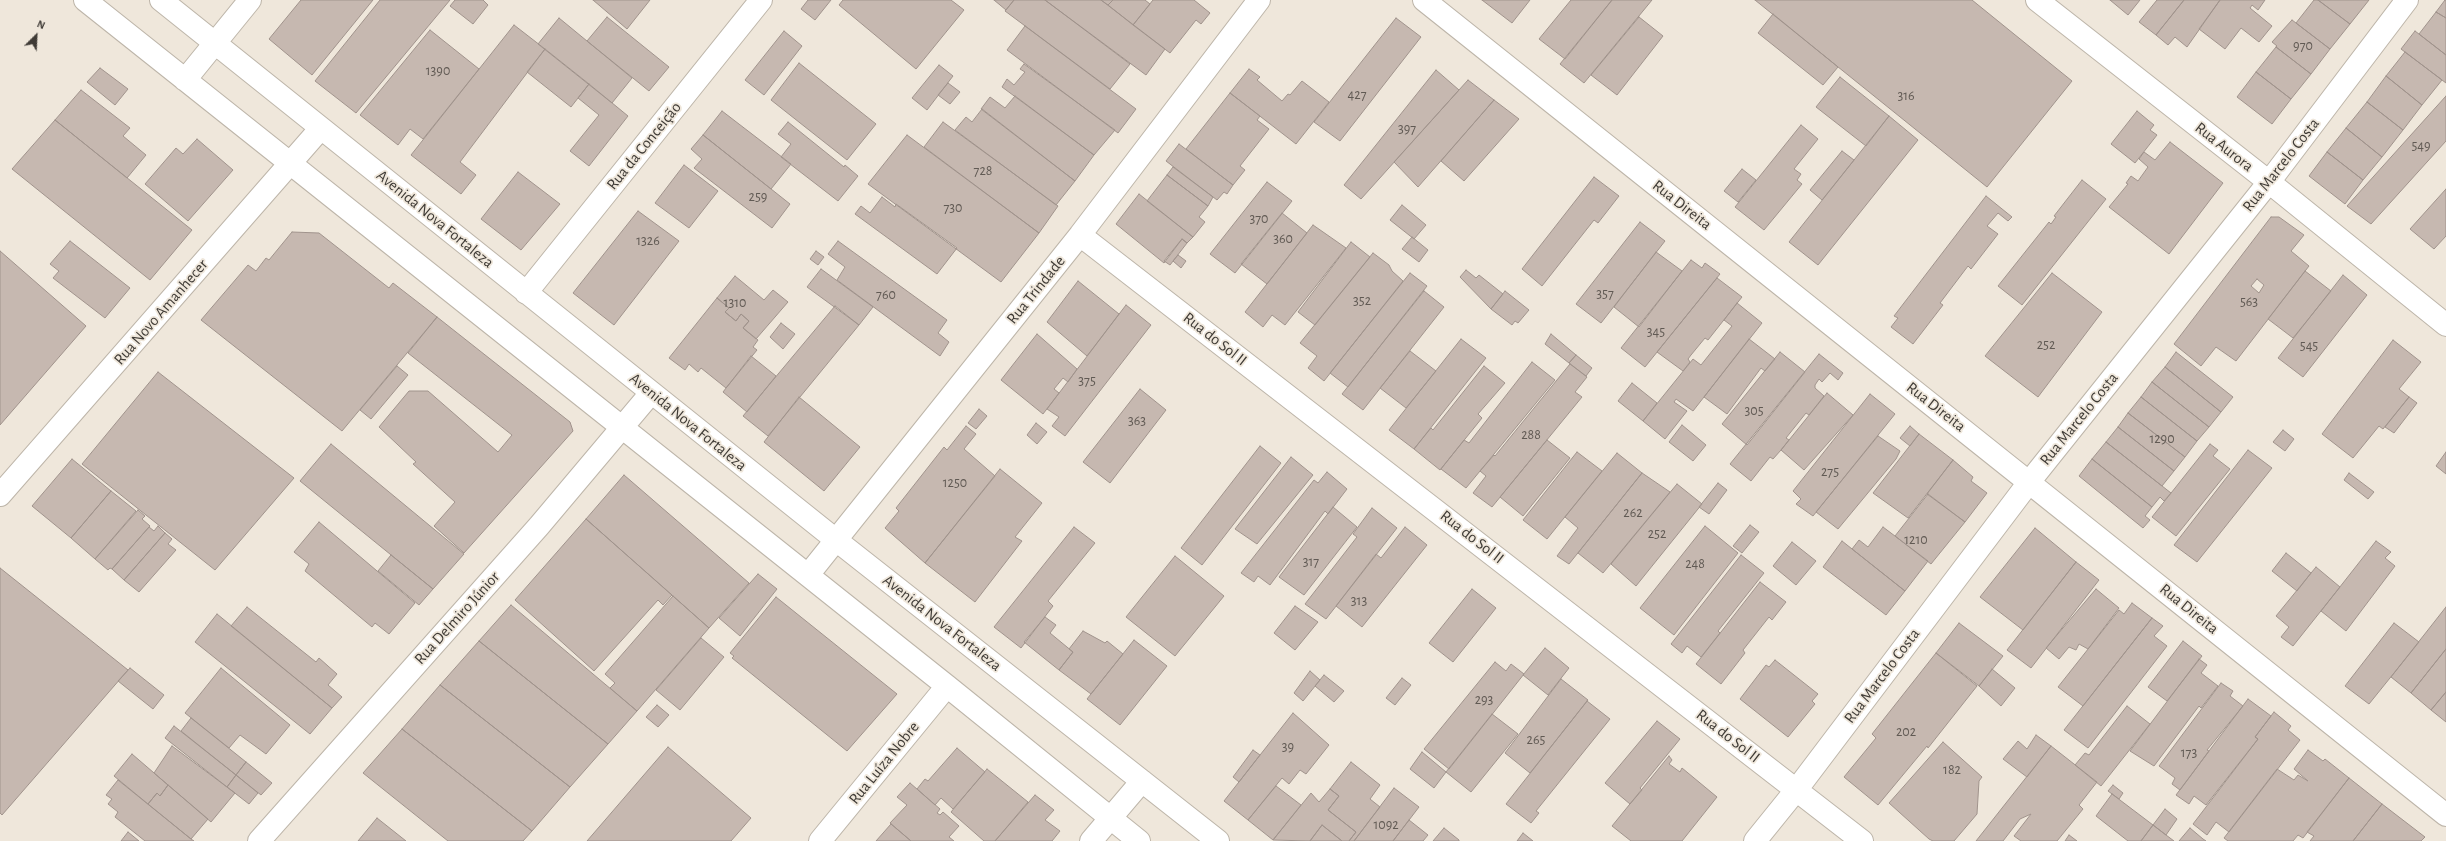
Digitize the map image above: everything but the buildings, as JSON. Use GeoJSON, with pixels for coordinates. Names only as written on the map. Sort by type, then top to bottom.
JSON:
{"type":"FeatureCollection","features":[{"type":"Feature","properties":{"kind":"street"},"geometry":{"type":"LineString","coordinates":[[85,0],[289,165],[947,686],[1138,841]]}},
{"type":"Feature","properties":{"kind":"street","name":"Avenida Nova Fortaleza"},"geometry":{"type":"LineString","coordinates":[[161,0],[651,393],[1218,841]]}},
{"type":"Feature","properties":{"kind":"street"},"geometry":{"type":"LineString","coordinates":[[185,80],[250,0]]}},
{"type":"Feature","properties":{"kind":"street","name":"Rua da Conceição"},"geometry":{"type":"LineString","coordinates":[[526,293],[761,0]]}},
{"type":"Feature","properties":{"kind":"street","name":"Rua Trindade"},"geometry":{"type":"LineString","coordinates":[[808,575],[1080,235],[1259,0]]}},
{"type":"Feature","properties":{"kind":"street","name":"Rua Direita"},"geometry":{"type":"LineString","coordinates":[[1424,0],[2030,481],[2446,815]]}},
{"type":"Feature","properties":{"kind":"street","name":"Rua Aurora"},"geometry":{"type":"LineString","coordinates":[[2037,0],[2269,182],[2446,325]]}},
{"type":"Feature","properties":{"kind":"street","name":"Rua Marcelo Costa"},"geometry":{"type":"LineString","coordinates":[[1755,841],[1797,789],[2030,481],[2269,182],[2407,0]]}},
{"type":"Feature","properties":{"kind":"street","name":"Rua Novo Amanhecer"},"geometry":{"type":"LineString","coordinates":[[0,496],[321,128]]}},
{"type":"Feature","properties":{"kind":"street","name":"Rua do Sol II"},"geometry":{"type":"LineString","coordinates":[[1080,235],[1797,789],[1862,841]]}},
{"type":"Feature","properties":{"kind":"street","name":"Rua Delmiro Júnior"},"geometry":{"type":"LineString","coordinates":[[259,841],[622,430],[651,393]]}},
{"type":"Feature","properties":{"kind":"street","name":"Rua Luíza Nobre"},"geometry":{"type":"LineString","coordinates":[[820,841],[947,686]]}},
{"type":"Feature","properties":{"kind":"street"},"geometry":{"type":"LineString","coordinates":[[1091,841],[1142,781]]}}]}
